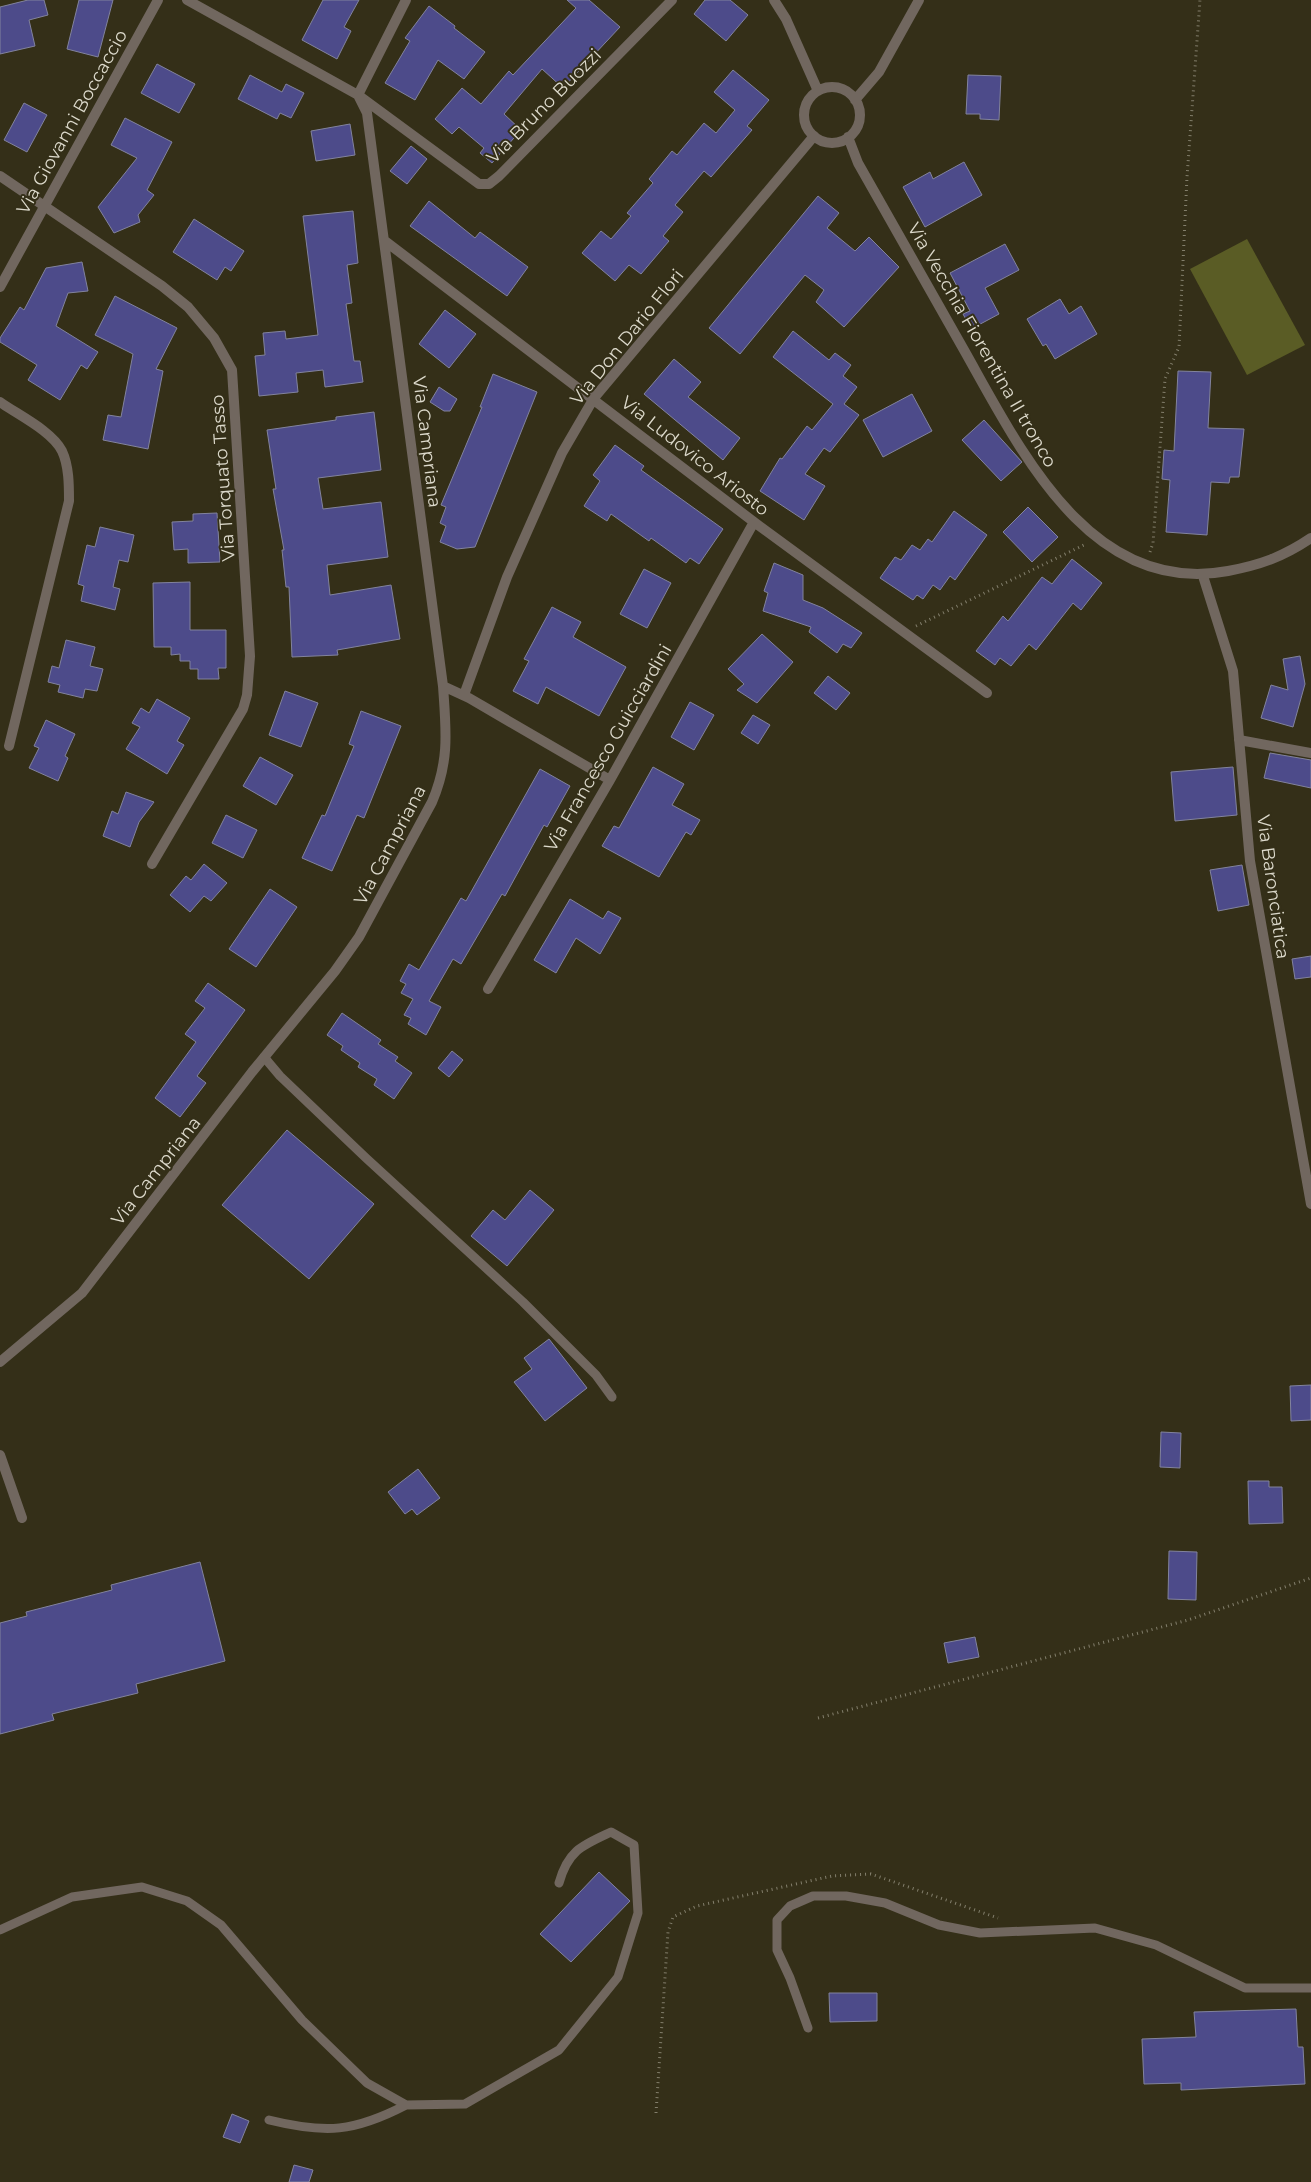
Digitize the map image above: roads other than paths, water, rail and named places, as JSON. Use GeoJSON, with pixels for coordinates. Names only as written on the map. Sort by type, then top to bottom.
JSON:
{"type":"FeatureCollection","features":[{"type":"Feature","properties":{"kind":"street","name":"Via Giovanni Boccaccio"},"geometry":{"type":"LineString","coordinates":[[0,287],[158,0]]}},
{"type":"Feature","properties":{"kind":"street","name":"Via Bruno Buozzi"},"geometry":{"type":"LineString","coordinates":[[187,0],[358,95],[479,184],[489,184],[672,0]]}},
{"type":"Feature","properties":{"kind":"street"},"geometry":{"type":"LineString","coordinates":[[358,95],[406,0]]}},
{"type":"Feature","properties":{"kind":"street"},"geometry":{"type":"LineString","coordinates":[[774,0],[786,19],[818,91]]}},
{"type":"Feature","properties":{"kind":"street"},"geometry":{"type":"LineString","coordinates":[[855,100],[879,72],[919,0]]}},
{"type":"Feature","properties":{"kind":"street"},"geometry":{"type":"LineString","coordinates":[[832,87],[845,91],[855,100],[859,115],[858,124],[848,137],[840,142],[830,143],[819,140],[806,126],[804,110],[808,100],[818,91],[832,87]]}},
{"type":"Feature","properties":{"kind":"street","name":"Via Campriana"},"geometry":{"type":"LineString","coordinates":[[0,1362],[82,1293],[264,1057],[335,971],[359,937],[432,802],[441,780],[445,759],[443,686],[367,113],[358,95]]}},
{"type":"Feature","properties":{"kind":"street","name":"Via Don Dario Flori"},"geometry":{"type":"LineString","coordinates":[[464,695],[514,559],[562,453],[594,398],[814,136]]}},
{"type":"Feature","properties":{"kind":"street","name":"Via Vecchia Fiorentina II tronco"},"geometry":{"type":"LineString","coordinates":[[848,137],[858,163],[1017,442],[1052,494],[1084,528],[1118,552],[1146,564],[1178,573],[1203,576],[1248,568],[1287,554],[1311,538]]}},
{"type":"Feature","properties":{"kind":"street","name":"Via Torquato Tasso"},"geometry":{"type":"LineString","coordinates":[[0,176],[162,286],[188,307],[214,338],[232,370],[250,656],[247,695],[236,724],[152,864]]}},
{"type":"Feature","properties":{"kind":"street","name":"Via Ludovico Ariosto"},"geometry":{"type":"LineString","coordinates":[[385,241],[594,398],[754,522],[987,693]]}},
{"type":"Feature","properties":{"kind":"street"},"geometry":{"type":"LineString","coordinates":[[0,402],[48,435],[62,451],[69,475],[69,501],[9,746]]}},
{"type":"Feature","properties":{"kind":"street","name":"Via Francesco Guicciardini"},"geometry":{"type":"LineString","coordinates":[[488,989],[610,780],[754,522]]}},
{"type":"Feature","properties":{"kind":"street","name":"Via Baronciatica"},"geometry":{"type":"LineString","coordinates":[[1203,576],[1233,671],[1250,861],[1311,1204]]}},
{"type":"Feature","properties":{"kind":"street"},"geometry":{"type":"LineString","coordinates":[[443,686],[464,695],[610,780]]}},
{"type":"Feature","properties":{"kind":"street"},"geometry":{"type":"LineString","coordinates":[[1238,740],[1311,753]]}},
{"type":"Feature","properties":{"kind":"street"},"geometry":{"type":"LineString","coordinates":[[0,1455],[22,1518]]}},
{"type":"Feature","properties":{"kind":"lane"},"geometry":{"type":"LineString","coordinates":[[264,1057],[280,1076],[366,1158],[523,1302],[596,1375],[612,1397]]}},
{"type":"Feature","properties":{"kind":"lane"},"geometry":{"type":"LineString","coordinates":[[0,1930],[72,1897],[142,1887],[187,1901],[221,1925],[302,2020],[367,2084],[406,2104],[465,2104],[559,2050],[618,1977],[638,1913],[634,1845],[611,1832],[580,1846],[564,1867],[559,1883]]}},
{"type":"Feature","properties":{"kind":"lane"},"geometry":{"type":"LineString","coordinates":[[808,2028],[790,1978],[777,1950],[777,1920],[790,1906],[813,1896],[846,1896],[885,1903],[939,1925],[980,1933],[1095,1928],[1156,1945],[1245,1988],[1311,1988]]}},
{"type":"Feature","properties":{"kind":"lane"},"geometry":{"type":"LineString","coordinates":[[269,2120],[303,2128],[337,2129],[378,2120],[406,2104]]}}]}
